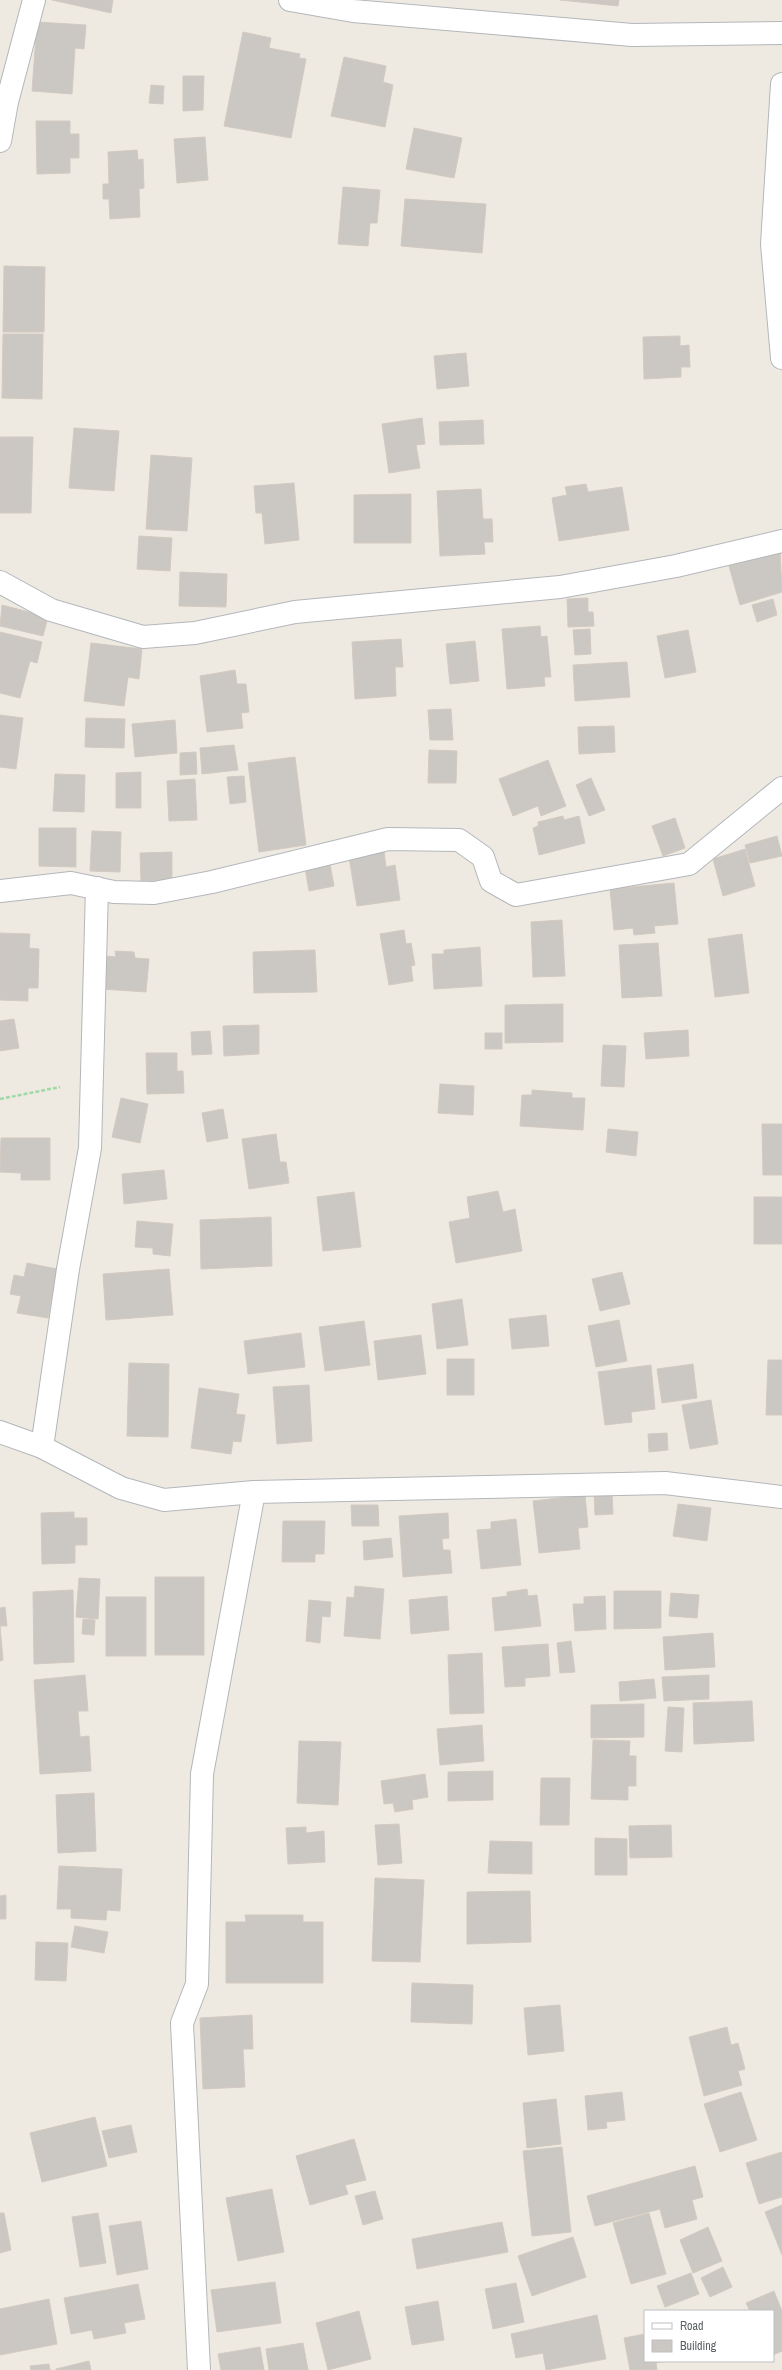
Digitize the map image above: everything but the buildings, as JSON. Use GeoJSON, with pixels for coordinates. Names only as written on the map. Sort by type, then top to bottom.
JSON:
{"type":"FeatureCollection","features":[{"type":"Feature","properties":{"kind":"street"},"geometry":{"type":"LineString","coordinates":[[0,141],[8,102],[34,0]]}},
{"type":"Feature","properties":{"kind":"street"},"geometry":{"type":"LineString","coordinates":[[290,0],[353,11],[632,35],[782,32]]}},
{"type":"Feature","properties":{"kind":"street"},"geometry":{"type":"LineString","coordinates":[[782,84],[772,244],[782,358]]}},
{"type":"Feature","properties":{"kind":"street"},"geometry":{"type":"LineString","coordinates":[[0,582],[51,610],[142,637],[195,633],[295,612],[560,587],[676,566],[782,541]]}},
{"type":"Feature","properties":{"kind":"street"},"geometry":{"type":"LineString","coordinates":[[0,891],[71,883],[114,892],[154,893],[212,882],[388,839],[396,839],[459,840],[483,857],[491,880],[516,894],[688,864],[782,788]]}},
{"type":"Feature","properties":{"kind":"street"},"geometry":{"type":"LineString","coordinates":[[42,1447],[68,1269],[90,1148],[96,888]]}},
{"type":"Feature","properties":{"kind":"street"},"geometry":{"type":"LineString","coordinates":[[0,1432],[42,1447],[121,1488],[164,1500],[254,1492],[665,1483],[782,1497]]}},
{"type":"Feature","properties":{"kind":"street"},"geometry":{"type":"LineString","coordinates":[[199,2370],[182,2023],[198,1984],[202,1774],[254,1492]]}},
{"type":"Feature","properties":{"kind":"path"},"geometry":{"type":"LineString","coordinates":[[0,1099],[92,1080]]}}]}
